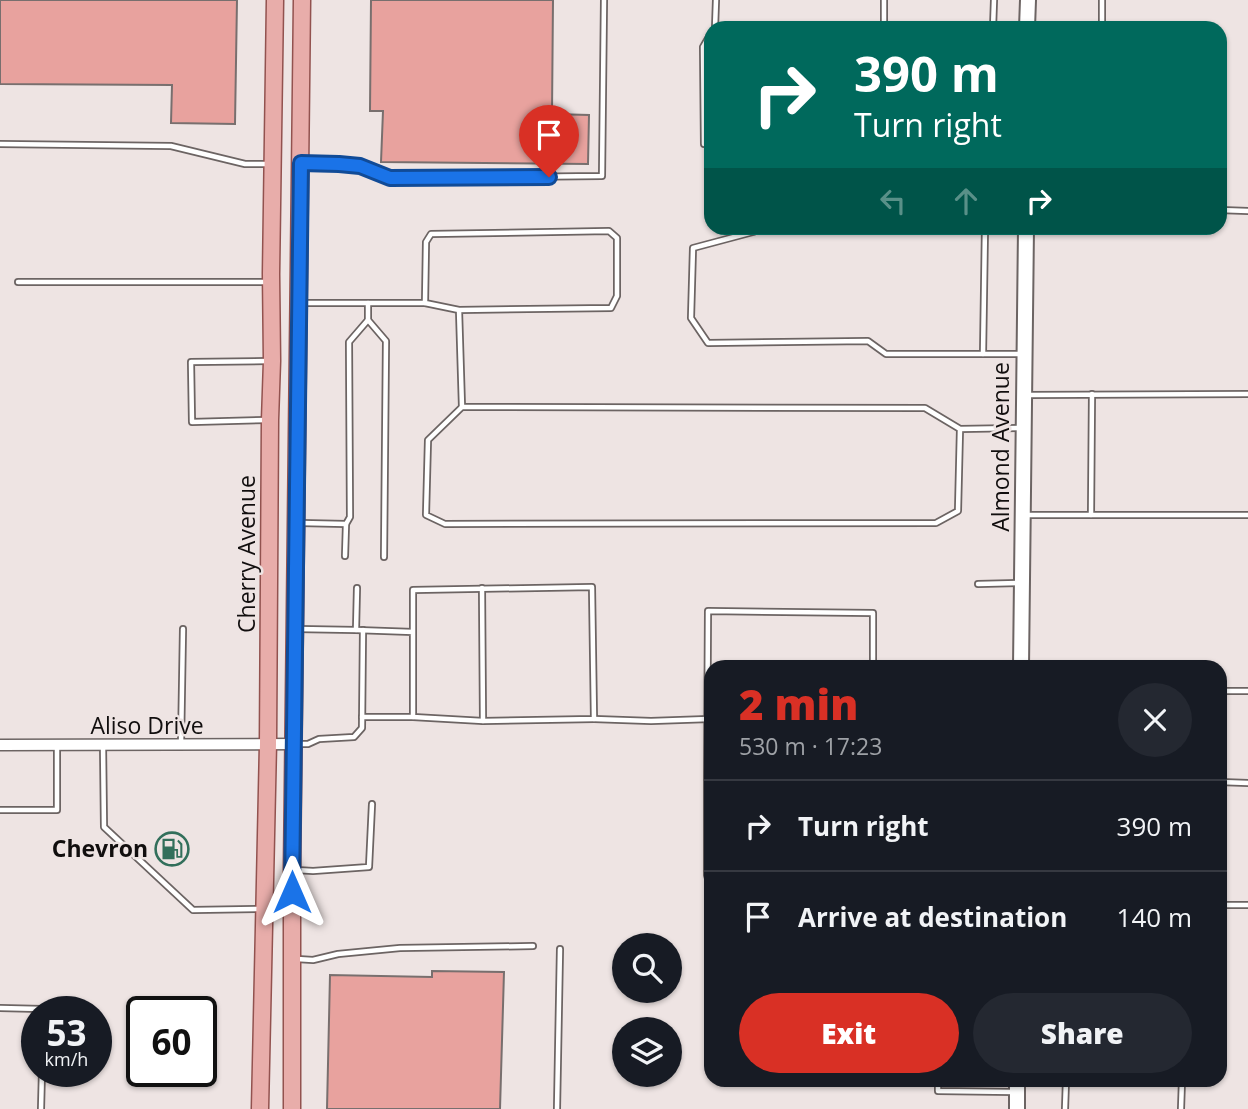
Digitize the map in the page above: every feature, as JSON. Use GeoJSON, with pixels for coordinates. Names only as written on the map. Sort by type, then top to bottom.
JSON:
{"type":"FeatureCollection","features":[{"type":"Feature","properties":{"kind":"main road","name":"Cherry Avenue"},"geometry":{"type":"LineString","coordinates":[[260,1109],[268,744],[275,0]]}},
{"type":"Feature","properties":{"kind":"main road"},"geometry":{"type":"LineString","coordinates":[[292,1109],[292,870],[301,744],[296,629],[296,523],[303,0]]}},
{"type":"Feature","properties":{"kind":"street"},"geometry":{"type":"LineString","coordinates":[[1027,21],[1028,0]]}},
{"type":"Feature","properties":{"kind":"street","name":"Almond Avenue"},"geometry":{"type":"LineString","coordinates":[[1021,660],[1026,235]]}},
{"type":"Feature","properties":{"kind":"street","name":"Aliso Drive"},"geometry":{"type":"LineString","coordinates":[[0,745],[301,744]]}},
{"type":"Feature","properties":{"kind":"street"},"geometry":{"type":"LineString","coordinates":[[1017,1087],[1017,1109]]}},
{"type":"Feature","properties":{"kind":"lane"},"geometry":{"type":"LineString","coordinates":[[301,163],[360,166],[390,178],[602,176],[604,0]]}},
{"type":"Feature","properties":{"kind":"lane"},"geometry":{"type":"LineString","coordinates":[[715,21],[716,0]]}},
{"type":"Feature","properties":{"kind":"lane"},"geometry":{"type":"LineString","coordinates":[[884,0],[884,21]]}},
{"type":"Feature","properties":{"kind":"lane"},"geometry":{"type":"LineString","coordinates":[[993,21],[994,0]]}},
{"type":"Feature","properties":{"kind":"lane"},"geometry":{"type":"LineString","coordinates":[[1102,0],[1102,21]]}},
{"type":"Feature","properties":{"kind":"lane"},"geometry":{"type":"LineString","coordinates":[[704,45],[704,144]]}},
{"type":"Feature","properties":{"kind":"lane"},"geometry":{"type":"LineString","coordinates":[[0,144],[171,146],[245,163],[272,164]]}},
{"type":"Feature","properties":{"kind":"lane"},"geometry":{"type":"LineString","coordinates":[[1227,210],[1248,211]]}},
{"type":"Feature","properties":{"kind":"lane"},"geometry":{"type":"LineString","coordinates":[[299,303],[425,303],[459,310],[611,308],[617,296],[617,238],[609,231],[430,234],[426,242],[425,303]]}},
{"type":"Feature","properties":{"kind":"lane"},"geometry":{"type":"LineString","coordinates":[[742,235],[693,248],[691,318],[708,343],[868,341],[886,354],[1024,354]]}},
{"type":"Feature","properties":{"kind":"lane"},"geometry":{"type":"LineString","coordinates":[[983,355],[985,235]]}},
{"type":"Feature","properties":{"kind":"lane"},"geometry":{"type":"LineString","coordinates":[[18,282],[271,281]]}},
{"type":"Feature","properties":{"kind":"lane"},"geometry":{"type":"LineString","coordinates":[[368,303],[368,320],[386,341],[384,557]]}},
{"type":"Feature","properties":{"kind":"lane"},"geometry":{"type":"LineString","coordinates":[[459,310],[462,407]]}},
{"type":"Feature","properties":{"kind":"lane"},"geometry":{"type":"LineString","coordinates":[[345,556],[345,524],[350,517],[349,342],[368,320]]}},
{"type":"Feature","properties":{"kind":"lane"},"geometry":{"type":"LineString","coordinates":[[270,420],[192,422],[191,362],[272,361]]}},
{"type":"Feature","properties":{"kind":"lane"},"geometry":{"type":"LineString","coordinates":[[1091,515],[1092,394]]}},
{"type":"Feature","properties":{"kind":"lane"},"geometry":{"type":"LineString","coordinates":[[1024,395],[1248,394]]}},
{"type":"Feature","properties":{"kind":"lane"},"geometry":{"type":"LineString","coordinates":[[960,429],[958,511],[936,523],[445,524],[426,515],[428,440],[462,407],[925,408],[960,429],[1024,428]]}},
{"type":"Feature","properties":{"kind":"lane"},"geometry":{"type":"LineString","coordinates":[[1023,515],[1248,515]]}},
{"type":"Feature","properties":{"kind":"lane"},"geometry":{"type":"LineString","coordinates":[[296,523],[345,524]]}},
{"type":"Feature","properties":{"kind":"lane"},"geometry":{"type":"LineString","coordinates":[[978,584],[1023,583]]}},
{"type":"Feature","properties":{"kind":"lane"},"geometry":{"type":"LineString","coordinates":[[413,717],[413,590],[592,587],[594,719]]}},
{"type":"Feature","properties":{"kind":"lane"},"geometry":{"type":"LineString","coordinates":[[356,630],[357,588]]}},
{"type":"Feature","properties":{"kind":"lane"},"geometry":{"type":"LineString","coordinates":[[482,588],[483,721]]}},
{"type":"Feature","properties":{"kind":"lane"},"geometry":{"type":"LineString","coordinates":[[708,660],[708,611],[873,613],[873,660]]}},
{"type":"Feature","properties":{"kind":"lane"},"geometry":{"type":"LineString","coordinates":[[181,745],[183,629]]}},
{"type":"Feature","properties":{"kind":"lane"},"geometry":{"type":"LineString","coordinates":[[296,629],[413,632]]}},
{"type":"Feature","properties":{"kind":"lane"},"geometry":{"type":"LineString","coordinates":[[301,744],[319,739],[354,737],[362,728],[363,630]]}},
{"type":"Feature","properties":{"kind":"lane"},"geometry":{"type":"LineString","coordinates":[[1227,691],[1248,691]]}},
{"type":"Feature","properties":{"kind":"lane"},"geometry":{"type":"LineString","coordinates":[[362,717],[483,721],[704,719]]}},
{"type":"Feature","properties":{"kind":"lane"},"geometry":{"type":"LineString","coordinates":[[0,810],[57,810],[57,745]]}},
{"type":"Feature","properties":{"kind":"lane"},"geometry":{"type":"LineString","coordinates":[[103,745],[104,827],[193,910],[265,909]]}},
{"type":"Feature","properties":{"kind":"lane"},"geometry":{"type":"LineString","coordinates":[[1227,782],[1248,783]]}},
{"type":"Feature","properties":{"kind":"lane"},"geometry":{"type":"LineString","coordinates":[[292,870],[369,867],[372,804]]}},
{"type":"Feature","properties":{"kind":"lane"},"geometry":{"type":"LineString","coordinates":[[1227,905],[1248,905]]}},
{"type":"Feature","properties":{"kind":"lane"},"geometry":{"type":"LineString","coordinates":[[293,959],[313,960],[338,954],[400,948],[533,946]]}},
{"type":"Feature","properties":{"kind":"lane"},"geometry":{"type":"LineString","coordinates":[[558,1109],[560,949]]}},
{"type":"Feature","properties":{"kind":"lane"},"geometry":{"type":"LineString","coordinates":[[0,1008],[21,1008]]}},
{"type":"Feature","properties":{"kind":"lane"},"geometry":{"type":"LineString","coordinates":[[41,1087],[41,1109]]}},
{"type":"Feature","properties":{"kind":"lane"},"geometry":{"type":"LineString","coordinates":[[938,1087],[938,1091],[1001,1087]]}},
{"type":"Feature","properties":{"kind":"lane"},"geometry":{"type":"LineString","coordinates":[[1065,1109],[1066,1087]]}},
{"type":"Feature","properties":{"kind":"lane"},"geometry":{"type":"LineString","coordinates":[[1181,1109],[1182,1087]]}},
{"type":"Feature","properties":{"kind":"building"},"geometry":{"type":"Polygon","coordinates":[[[0,0],[237,0],[235,124],[171,123],[172,85],[0,84],[0,0]]]}},
{"type":"Feature","properties":{"kind":"building"},"geometry":{"type":"Polygon","coordinates":[[[371,0],[553,0],[552,114],[589,115],[588,164],[381,162],[383,111],[370,111],[371,0]]]}},
{"type":"Feature","properties":{"kind":"building"},"geometry":{"type":"Polygon","coordinates":[[[432,971],[504,972],[500,1109],[327,1109],[330,975],[432,977],[432,971]]]}},
{"type":"Feature","properties":{"kind":"place","name":"Chevron"},"geometry":{"type":"Point","coordinates":[172,849]}},
{"type":"Feature","properties":{"kind":"route"},"geometry":{"type":"LineString","coordinates":[[292,892],[301,163],[360,166],[390,178],[549,177]]}}]}
